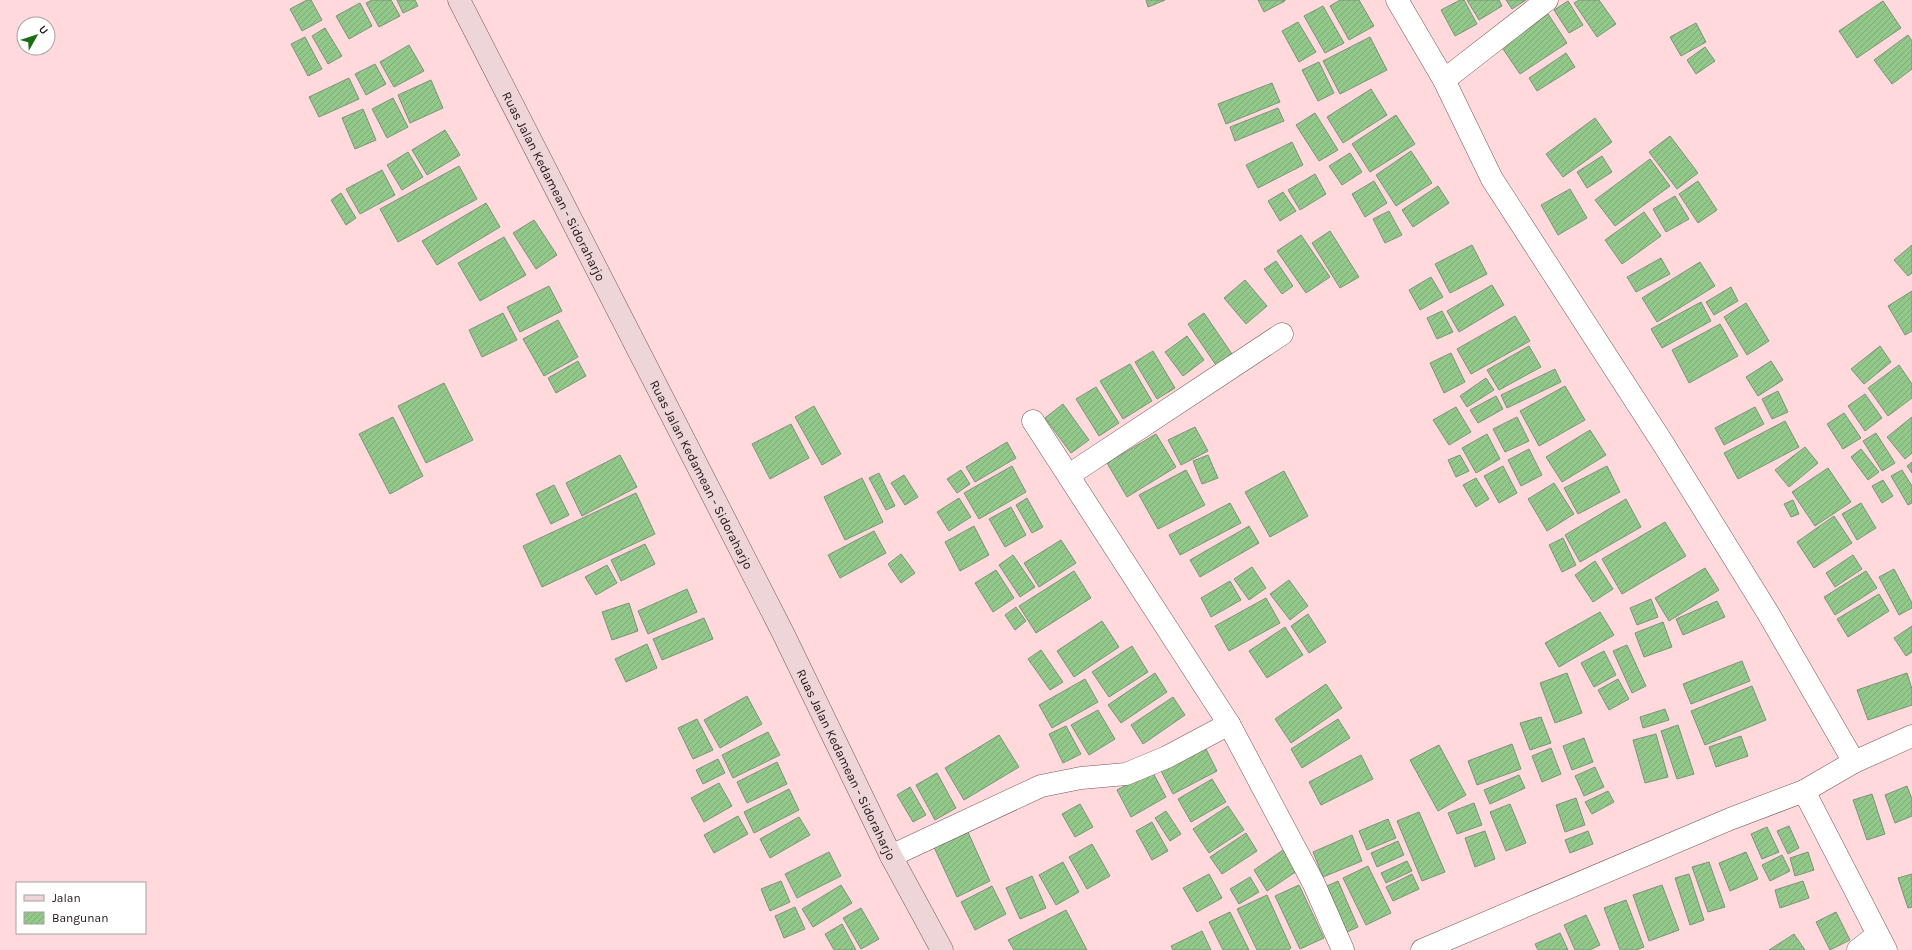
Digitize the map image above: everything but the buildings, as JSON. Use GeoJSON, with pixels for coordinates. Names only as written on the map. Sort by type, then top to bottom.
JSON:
{"type":"FeatureCollection","features":[{"type":"Feature","properties":{"kind":"main road","name":"Ruas Jalan Kedamean - Sidoraharjo"},"geometry":{"type":"LineString","coordinates":[[459,0],[783,633],[891,856],[942,950]]}},
{"type":"Feature","properties":{"kind":"street"},"geometry":{"type":"LineString","coordinates":[[1397,0],[1444,80],[1492,179],[1681,472],[1768,613],[1854,762]]}},
{"type":"Feature","properties":{"kind":"street"},"geometry":{"type":"LineString","coordinates":[[1444,80],[1547,0]]}},
{"type":"Feature","properties":{"kind":"street"},"geometry":{"type":"LineString","coordinates":[[1069,475],[1282,334]]}},
{"type":"Feature","properties":{"kind":"street"},"geometry":{"type":"LineString","coordinates":[[1033,421],[1229,724],[1314,884],[1343,950]]}},
{"type":"Feature","properties":{"kind":"street"},"geometry":{"type":"LineString","coordinates":[[891,856],[1041,786],[1081,778],[1126,774],[1167,757],[1229,724]]}},
{"type":"Feature","properties":{"kind":"street"},"geometry":{"type":"LineString","coordinates":[[1422,950],[1730,819],[1804,790],[1854,762],[1912,736]]}},
{"type":"Feature","properties":{"kind":"street"},"geometry":{"type":"LineString","coordinates":[[1804,790],[1882,943],[1858,950]]}}]}
